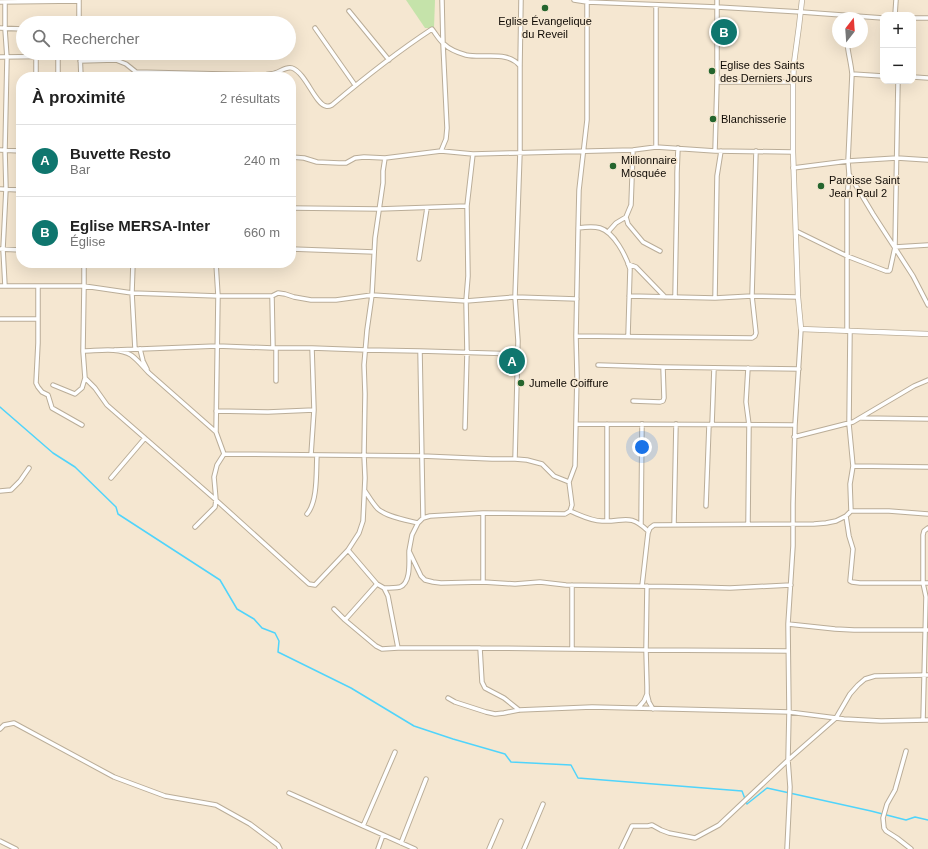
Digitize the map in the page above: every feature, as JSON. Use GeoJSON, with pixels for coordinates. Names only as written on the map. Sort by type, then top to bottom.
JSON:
{"type":"FeatureCollection","features":[{"type":"Feature","properties":{"kind":"street"},"geometry":{"type":"LineString","coordinates":[[441,151],[446,139],[447,128],[442,0]]}},
{"type":"Feature","properties":{"kind":"street"},"geometry":{"type":"LineString","coordinates":[[515,459],[518,336],[515,297],[520,152],[521,0]]}},
{"type":"Feature","properties":{"kind":"street"},"geometry":{"type":"LineString","coordinates":[[574,0],[649,2],[656,5],[717,7],[832,15]]}},
{"type":"Feature","properties":{"kind":"street"},"geometry":{"type":"LineString","coordinates":[[715,151],[717,0]]}},
{"type":"Feature","properties":{"kind":"street"},"geometry":{"type":"LineString","coordinates":[[787,849],[790,787],[788,760],[788,624],[793,546],[794,425],[801,329],[798,297],[793,168],[793,82],[802,0]]}},
{"type":"Feature","properties":{"kind":"street"},"geometry":{"type":"LineString","coordinates":[[895,12],[896,0]]}},
{"type":"Feature","properties":{"kind":"street"},"geometry":{"type":"LineString","coordinates":[[0,2],[79,1],[79,16]]}},
{"type":"Feature","properties":{"kind":"street"},"geometry":{"type":"LineString","coordinates":[[348,550],[377,584],[384,588],[401,587],[406,583],[408,578],[412,535],[418,523],[423,518],[430,516],[483,513],[565,514],[570,511],[572,505],[569,482],[575,466],[579,190],[587,120],[587,1]]}},
{"type":"Feature","properties":{"kind":"street"},"geometry":{"type":"LineString","coordinates":[[5,2],[7,58],[5,150],[6,189],[2,249],[5,286]]}},
{"type":"Feature","properties":{"kind":"street"},"geometry":{"type":"LineString","coordinates":[[656,5],[656,147]]}},
{"type":"Feature","properties":{"kind":"street"},"geometry":{"type":"LineString","coordinates":[[349,11],[389,60]]}},
{"type":"Feature","properties":{"kind":"street"},"geometry":{"type":"LineString","coordinates":[[868,18],[880,18]]}},
{"type":"Feature","properties":{"kind":"street"},"geometry":{"type":"LineString","coordinates":[[916,18],[928,18]]}},
{"type":"Feature","properties":{"kind":"street"},"geometry":{"type":"LineString","coordinates":[[0,28],[16,29]]}},
{"type":"Feature","properties":{"kind":"street"},"geometry":{"type":"LineString","coordinates":[[315,28],[355,85]]}},
{"type":"Feature","properties":{"kind":"street"},"geometry":{"type":"LineString","coordinates":[[278,72],[290,67],[293,68],[300,73],[319,101],[326,106],[332,105],[355,85],[410,43],[432,29],[443,44],[458,52],[466,55],[495,56],[512,59],[520,66]]}},
{"type":"Feature","properties":{"kind":"street"},"geometry":{"type":"LineString","coordinates":[[847,48],[852,74],[848,161],[847,256],[849,424],[853,466],[850,484],[851,511]]}},
{"type":"Feature","properties":{"kind":"street"},"geometry":{"type":"LineString","coordinates":[[0,57],[16,58]]}},
{"type":"Feature","properties":{"kind":"street"},"geometry":{"type":"LineString","coordinates":[[36,60],[36,72]]}},
{"type":"Feature","properties":{"kind":"street"},"geometry":{"type":"LineString","coordinates":[[58,60],[58,72]]}},
{"type":"Feature","properties":{"kind":"street"},"geometry":{"type":"LineString","coordinates":[[80,60],[81,72]]}},
{"type":"Feature","properties":{"kind":"street"},"geometry":{"type":"LineString","coordinates":[[116,60],[126,64],[136,72]]}},
{"type":"Feature","properties":{"kind":"street"},"geometry":{"type":"LineString","coordinates":[[852,74],[880,76]]}},
{"type":"Feature","properties":{"kind":"street"},"geometry":{"type":"LineString","coordinates":[[916,77],[928,78]]}},
{"type":"Feature","properties":{"kind":"street"},"geometry":{"type":"LineString","coordinates":[[717,82],[793,82]]}},
{"type":"Feature","properties":{"kind":"street"},"geometry":{"type":"LineString","coordinates":[[796,231],[847,256],[889,271],[890,270],[895,247],[898,84]]}},
{"type":"Feature","properties":{"kind":"street"},"geometry":{"type":"LineString","coordinates":[[296,157],[318,162],[346,163],[355,158],[385,158],[441,151],[473,154],[633,150],[656,147],[715,151],[793,152]]}},
{"type":"Feature","properties":{"kind":"street"},"geometry":{"type":"LineString","coordinates":[[675,297],[676,173],[678,148]]}},
{"type":"Feature","properties":{"kind":"street"},"geometry":{"type":"LineString","coordinates":[[0,150],[16,151]]}},
{"type":"Feature","properties":{"kind":"street"},"geometry":{"type":"LineString","coordinates":[[608,232],[616,223],[626,217],[630,209],[632,201],[633,150]]}},
{"type":"Feature","properties":{"kind":"street"},"geometry":{"type":"LineString","coordinates":[[715,298],[717,176],[721,151]]}},
{"type":"Feature","properties":{"kind":"street"},"geometry":{"type":"LineString","coordinates":[[576,336],[752,338],[755,336],[756,333],[752,296],[756,151]]}},
{"type":"Feature","properties":{"kind":"street"},"geometry":{"type":"LineString","coordinates":[[465,428],[467,353],[466,301],[468,276],[467,206],[473,154]]}},
{"type":"Feature","properties":{"kind":"street"},"geometry":{"type":"LineString","coordinates":[[85,378],[95,388],[107,405],[309,584],[312,586],[314,585],[348,550],[359,534],[363,522],[364,364],[372,295],[374,238],[383,183],[385,158]]}},
{"type":"Feature","properties":{"kind":"street"},"geometry":{"type":"LineString","coordinates":[[793,168],[848,161],[897,158],[928,160]]}},
{"type":"Feature","properties":{"kind":"street"},"geometry":{"type":"LineString","coordinates":[[849,174],[913,276],[928,304]]}},
{"type":"Feature","properties":{"kind":"street"},"geometry":{"type":"LineString","coordinates":[[0,189],[16,190]]}},
{"type":"Feature","properties":{"kind":"street"},"geometry":{"type":"LineString","coordinates":[[296,208],[379,209],[467,206]]}},
{"type":"Feature","properties":{"kind":"street"},"geometry":{"type":"LineString","coordinates":[[419,259],[427,208]]}},
{"type":"Feature","properties":{"kind":"street"},"geometry":{"type":"LineString","coordinates":[[626,217],[628,224],[643,242],[660,251]]}},
{"type":"Feature","properties":{"kind":"street"},"geometry":{"type":"LineString","coordinates":[[578,228],[594,226],[608,232],[621,249],[628,264],[630,269],[628,336]]}},
{"type":"Feature","properties":{"kind":"street"},"geometry":{"type":"LineString","coordinates":[[895,247],[928,245]]}},
{"type":"Feature","properties":{"kind":"street"},"geometry":{"type":"LineString","coordinates":[[2,249],[16,250]]}},
{"type":"Feature","properties":{"kind":"street"},"geometry":{"type":"LineString","coordinates":[[296,249],[374,252]]}},
{"type":"Feature","properties":{"kind":"street"},"geometry":{"type":"LineString","coordinates":[[628,264],[636,267],[666,297]]}},
{"type":"Feature","properties":{"kind":"street"},"geometry":{"type":"LineString","coordinates":[[53,385],[75,394],[82,388],[85,378],[83,351],[84,268]]}},
{"type":"Feature","properties":{"kind":"street"},"geometry":{"type":"LineString","coordinates":[[133,268],[132,293],[135,349]]}},
{"type":"Feature","properties":{"kind":"street"},"geometry":{"type":"LineString","coordinates":[[195,527],[215,507],[216,500],[214,477],[224,454],[216,432],[218,296],[216,268]]}},
{"type":"Feature","properties":{"kind":"street"},"geometry":{"type":"LineString","coordinates":[[0,286],[84,286],[132,293],[218,296],[272,296],[278,293],[311,300],[336,300],[372,295],[466,301],[515,297],[577,299]]}},
{"type":"Feature","properties":{"kind":"street"},"geometry":{"type":"LineString","coordinates":[[38,286],[36,382],[42,392],[48,395],[52,408],[82,425]]}},
{"type":"Feature","properties":{"kind":"street"},"geometry":{"type":"LineString","coordinates":[[272,296],[276,381]]}},
{"type":"Feature","properties":{"kind":"street"},"geometry":{"type":"LineString","coordinates":[[629,296],[715,298],[752,296],[798,297]]}},
{"type":"Feature","properties":{"kind":"street"},"geometry":{"type":"LineString","coordinates":[[0,319],[38,319]]}},
{"type":"Feature","properties":{"kind":"street"},"geometry":{"type":"LineString","coordinates":[[801,329],[928,334]]}},
{"type":"Feature","properties":{"kind":"street"},"geometry":{"type":"LineString","coordinates":[[83,351],[217,346],[517,354]]}},
{"type":"Feature","properties":{"kind":"street"},"geometry":{"type":"LineString","coordinates":[[312,348],[314,410],[312,455]]}},
{"type":"Feature","properties":{"kind":"street"},"geometry":{"type":"LineString","coordinates":[[140,349],[143,361],[149,373]]}},
{"type":"Feature","properties":{"kind":"street"},"geometry":{"type":"LineString","coordinates":[[115,350],[129,354],[139,362],[149,373],[216,432]]}},
{"type":"Feature","properties":{"kind":"street"},"geometry":{"type":"LineString","coordinates":[[420,351],[423,518]]}},
{"type":"Feature","properties":{"kind":"street"},"geometry":{"type":"LineString","coordinates":[[598,365],[798,369]]}},
{"type":"Feature","properties":{"kind":"street"},"geometry":{"type":"LineString","coordinates":[[633,401],[663,401],[663,367]]}},
{"type":"Feature","properties":{"kind":"street"},"geometry":{"type":"LineString","coordinates":[[706,506],[707,456],[711,425],[714,368]]}},
{"type":"Feature","properties":{"kind":"street"},"geometry":{"type":"LineString","coordinates":[[748,368],[746,402],[749,425],[748,524]]}},
{"type":"Feature","properties":{"kind":"street"},"geometry":{"type":"LineString","coordinates":[[794,437],[849,424],[914,386],[928,380]]}},
{"type":"Feature","properties":{"kind":"street"},"geometry":{"type":"LineString","coordinates":[[216,411],[268,412],[314,410]]}},
{"type":"Feature","properties":{"kind":"street"},"geometry":{"type":"LineString","coordinates":[[861,418],[928,419]]}},
{"type":"Feature","properties":{"kind":"street"},"geometry":{"type":"LineString","coordinates":[[576,424],[794,425]]}},
{"type":"Feature","properties":{"kind":"street"},"geometry":{"type":"LineString","coordinates":[[607,424],[608,521]]}},
{"type":"Feature","properties":{"kind":"street"},"geometry":{"type":"LineString","coordinates":[[641,524],[642,424]]}},
{"type":"Feature","properties":{"kind":"street"},"geometry":{"type":"LineString","coordinates":[[674,525],[676,424]]}},
{"type":"Feature","properties":{"kind":"street"},"geometry":{"type":"LineString","coordinates":[[111,478],[145,438]]}},
{"type":"Feature","properties":{"kind":"street"},"geometry":{"type":"LineString","coordinates":[[224,454],[422,456],[528,460],[542,464],[554,476],[569,482]]}},
{"type":"Feature","properties":{"kind":"street"},"geometry":{"type":"LineString","coordinates":[[308,514],[313,504],[316,483],[316,455]]}},
{"type":"Feature","properties":{"kind":"street"},"geometry":{"type":"LineString","coordinates":[[853,466],[928,467]]}},
{"type":"Feature","properties":{"kind":"street"},"geometry":{"type":"LineString","coordinates":[[0,491],[11,490],[20,481],[29,468]]}},
{"type":"Feature","properties":{"kind":"street"},"geometry":{"type":"LineString","coordinates":[[364,489],[379,510],[387,515],[418,523]]}},
{"type":"Feature","properties":{"kind":"street"},"geometry":{"type":"LineString","coordinates":[[570,511],[594,520],[634,520],[648,531]]}},
{"type":"Feature","properties":{"kind":"street"},"geometry":{"type":"LineString","coordinates":[[642,586],[648,531],[654,525],[826,523],[846,516],[851,511],[889,511],[928,514]]}},
{"type":"Feature","properties":{"kind":"street"},"geometry":{"type":"LineString","coordinates":[[483,513],[483,582]]}},
{"type":"Feature","properties":{"kind":"street"},"geometry":{"type":"LineString","coordinates":[[846,516],[849,536],[853,549],[850,581],[860,583],[928,583]]}},
{"type":"Feature","properties":{"kind":"street"},"geometry":{"type":"LineString","coordinates":[[923,720],[926,675],[926,597],[923,583],[923,535],[924,531],[928,528]]}},
{"type":"Feature","properties":{"kind":"street"},"geometry":{"type":"LineString","coordinates":[[410,551],[421,576],[425,580],[442,583],[483,582],[515,584],[540,582],[572,586],[730,588],[791,585]]}},
{"type":"Feature","properties":{"kind":"street"},"geometry":{"type":"LineString","coordinates":[[345,620],[377,584]]}},
{"type":"Feature","properties":{"kind":"street"},"geometry":{"type":"LineString","coordinates":[[572,586],[572,649]]}},
{"type":"Feature","properties":{"kind":"street"},"geometry":{"type":"LineString","coordinates":[[647,586],[647,694],[653,709]]}},
{"type":"Feature","properties":{"kind":"street"},"geometry":{"type":"LineString","coordinates":[[384,588],[388,596],[398,648]]}},
{"type":"Feature","properties":{"kind":"street"},"geometry":{"type":"LineString","coordinates":[[334,609],[376,646],[382,649],[480,648],[788,651]]}},
{"type":"Feature","properties":{"kind":"street"},"geometry":{"type":"LineString","coordinates":[[788,624],[854,630],[926,630]]}},
{"type":"Feature","properties":{"kind":"street"},"geometry":{"type":"LineString","coordinates":[[480,648],[483,685],[485,688],[504,698],[518,710]]}},
{"type":"Feature","properties":{"kind":"street"},"geometry":{"type":"LineString","coordinates":[[621,849],[632,826],[648,826],[652,824],[669,833],[695,838],[719,825],[788,760],[836,718],[850,694],[865,679],[875,676],[926,675]]}},
{"type":"Feature","properties":{"kind":"street"},"geometry":{"type":"LineString","coordinates":[[638,708],[644,701],[647,694]]}},
{"type":"Feature","properties":{"kind":"street"},"geometry":{"type":"LineString","coordinates":[[448,698],[455,702],[495,714],[504,714],[518,710],[592,707],[789,712],[844,719],[881,721],[928,720]]}},
{"type":"Feature","properties":{"kind":"street"},"geometry":{"type":"LineString","coordinates":[[0,729],[4,725],[14,723],[114,777],[165,796],[216,805],[250,824],[278,845],[280,849]]}},
{"type":"Feature","properties":{"kind":"street"},"geometry":{"type":"LineString","coordinates":[[906,751],[895,790],[886,804],[884,828],[912,849]]}},
{"type":"Feature","properties":{"kind":"street"},"geometry":{"type":"LineString","coordinates":[[363,826],[395,752]]}},
{"type":"Feature","properties":{"kind":"street"},"geometry":{"type":"LineString","coordinates":[[401,843],[426,779]]}},
{"type":"Feature","properties":{"kind":"street"},"geometry":{"type":"LineString","coordinates":[[289,793],[415,849]]}},
{"type":"Feature","properties":{"kind":"street"},"geometry":{"type":"LineString","coordinates":[[524,849],[543,804]]}},
{"type":"Feature","properties":{"kind":"street"},"geometry":{"type":"LineString","coordinates":[[489,849],[501,821]]}},
{"type":"Feature","properties":{"kind":"street"},"geometry":{"type":"LineString","coordinates":[[378,849],[383,835]]}},
{"type":"Feature","properties":{"kind":"street"},"geometry":{"type":"LineString","coordinates":[[0,841],[16,849]]}},
{"type":"Feature","properties":{"kind":"green space"},"geometry":{"type":"Polygon","coordinates":[[[406,0],[435,0],[434,28],[425,28],[406,0]]]}},
{"type":"Feature","properties":{"kind":"waterway"},"geometry":{"type":"LineString","coordinates":[[0,407],[53,453],[75,467],[116,507],[118,514],[220,580],[237,609],[254,619],[262,628],[275,633],[279,641],[278,652],[351,688],[414,726],[505,754],[511,762],[571,765],[578,778],[742,791],[747,804],[767,788],[906,820],[915,817],[928,820]]}},
{"type":"Feature","properties":{"kind":"place","name":"Eglise Évangelique du Reveil"},"geometry":{"type":"Point","coordinates":[545,8]}},
{"type":"Feature","properties":{"kind":"place","name":"Eglise MERSA-Inter"},"geometry":{"type":"Point","coordinates":[724,32]}},
{"type":"Feature","properties":{"kind":"place","name":"Eglise des Saints des Derniers Jours"},"geometry":{"type":"Point","coordinates":[712,71]}},
{"type":"Feature","properties":{"kind":"place","name":"Blanchisserie"},"geometry":{"type":"Point","coordinates":[713,119]}},
{"type":"Feature","properties":{"kind":"place","name":"Millionnaire Mosquée"},"geometry":{"type":"Point","coordinates":[613,166]}},
{"type":"Feature","properties":{"kind":"place","name":"Paroisse Saint Jean Paul 2"},"geometry":{"type":"Point","coordinates":[821,186]}},
{"type":"Feature","properties":{"kind":"place","name":"Buvette Resto"},"geometry":{"type":"Point","coordinates":[512,361]}},
{"type":"Feature","properties":{"kind":"place","name":"Jumelle Coiffure"},"geometry":{"type":"Point","coordinates":[521,383]}}]}
